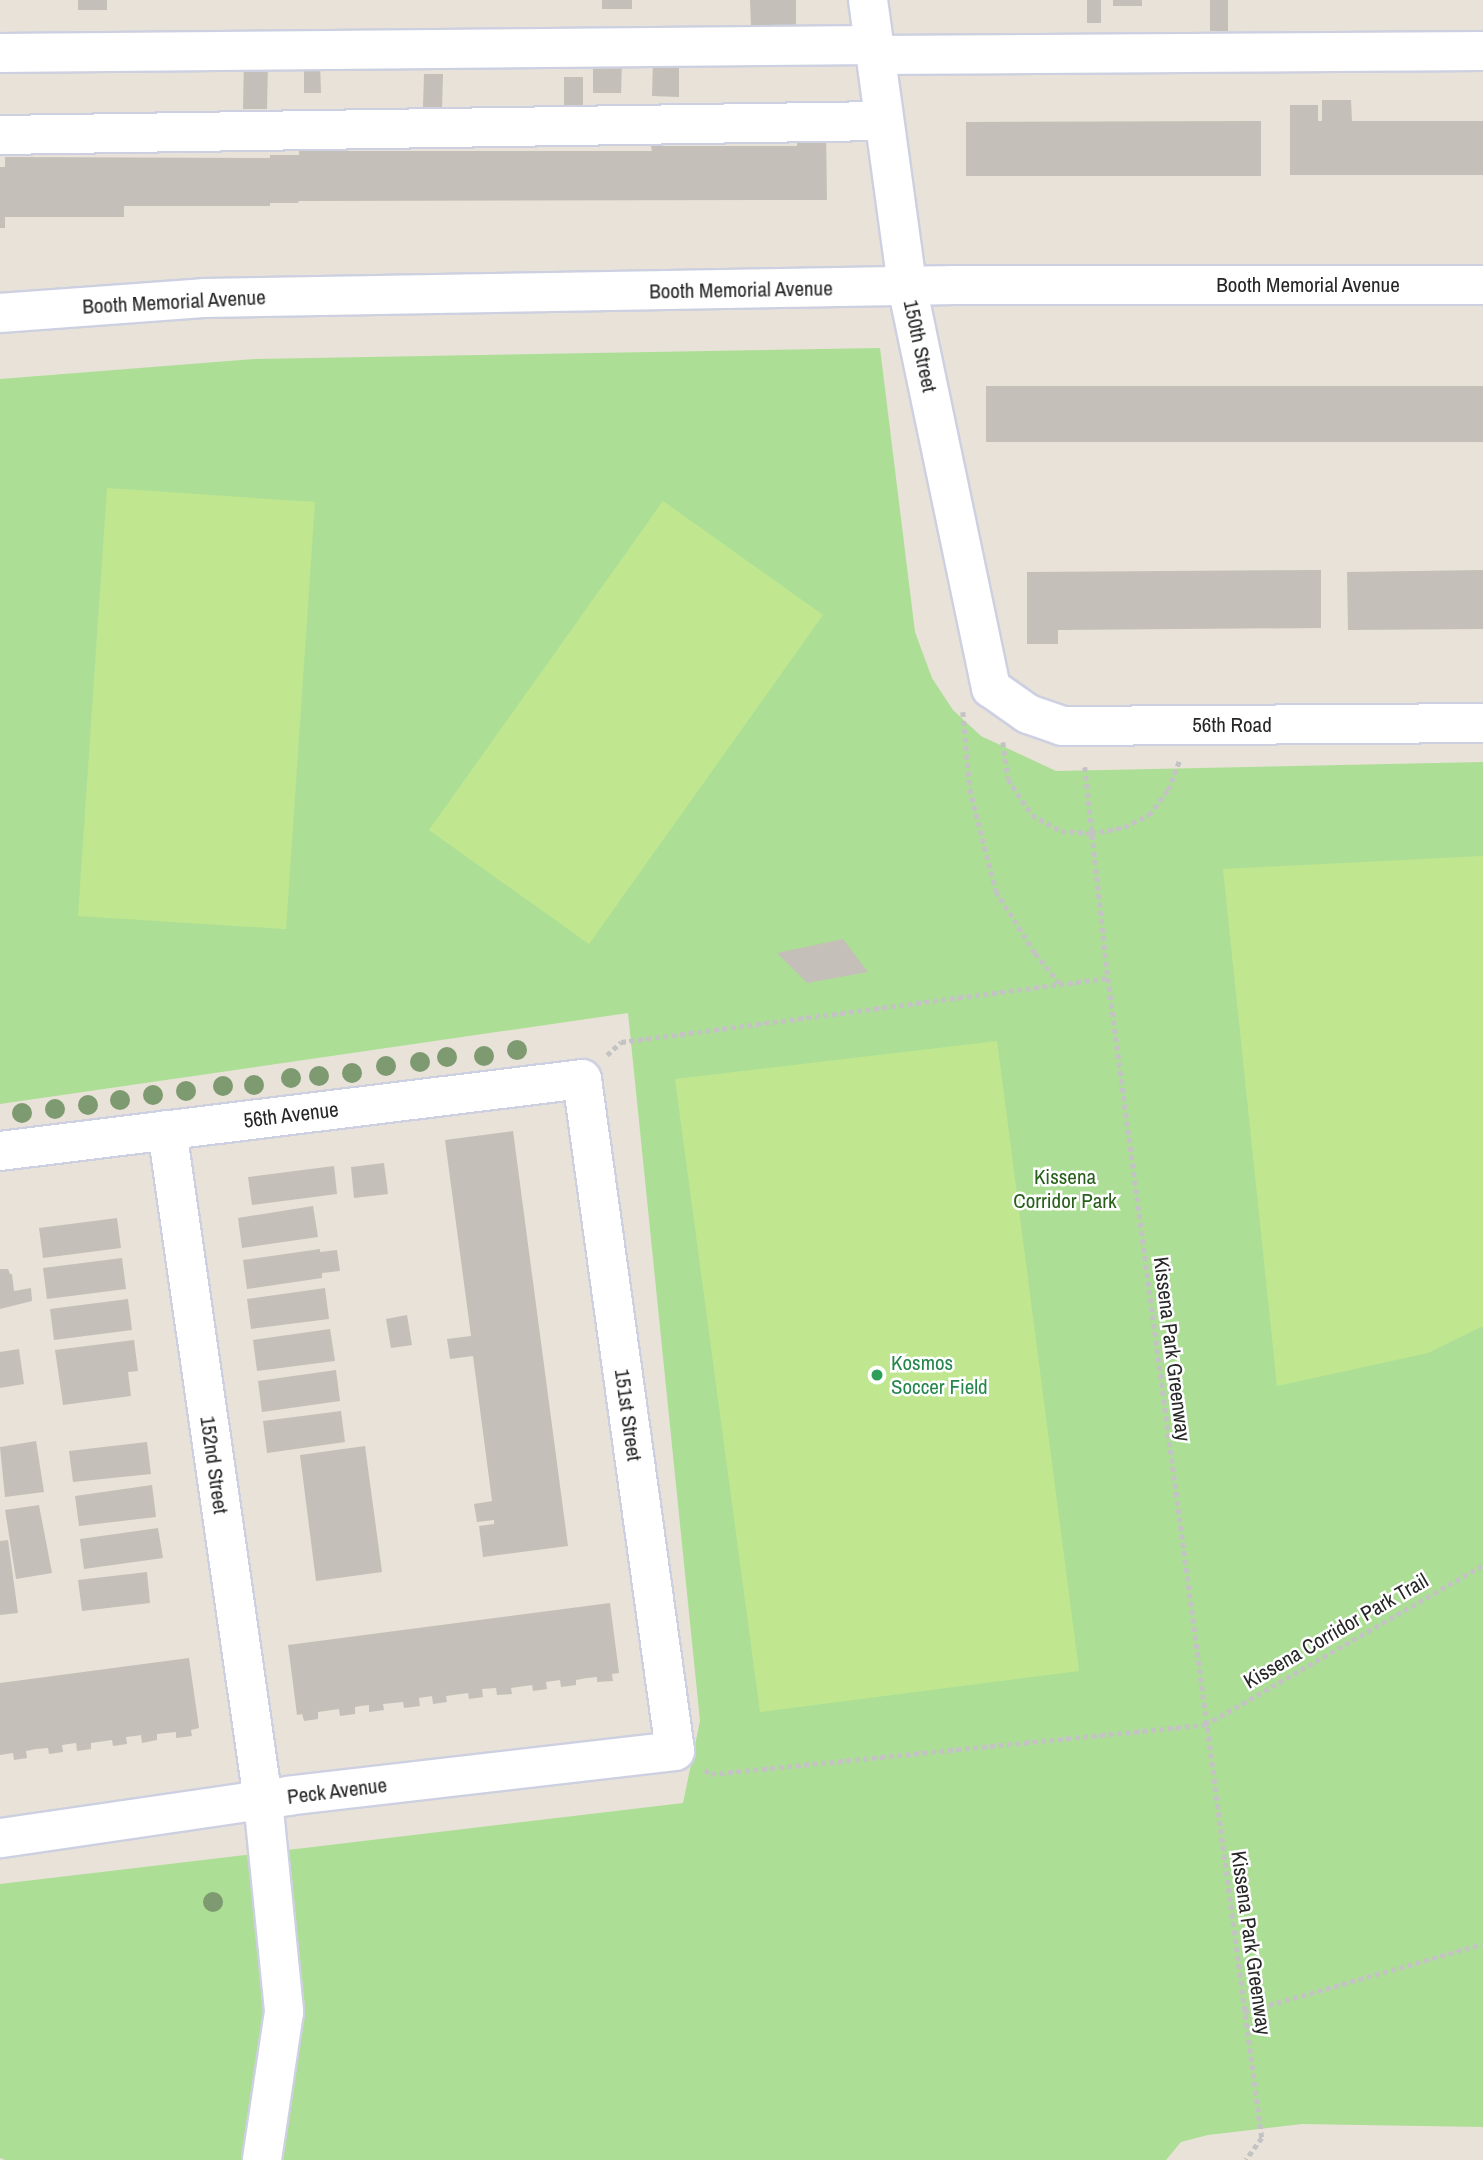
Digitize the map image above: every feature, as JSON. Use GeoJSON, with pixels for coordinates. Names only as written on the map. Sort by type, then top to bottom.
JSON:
{"type":"FeatureCollection","features":[{"type":"Feature","properties":{"kind":"street","name":"150th Street"},"geometry":{"type":"LineString","coordinates":[[868,0],[907,286],[990,700]]}},
{"type":"Feature","properties":{"kind":"street"},"geometry":{"type":"LineString","coordinates":[[0,53],[1483,51]]}},
{"type":"Feature","properties":{"kind":"street"},"geometry":{"type":"LineString","coordinates":[[0,135],[884,121]]}},
{"type":"Feature","properties":{"kind":"street","name":"Booth Memorial Avenue"},"geometry":{"type":"LineString","coordinates":[[0,313],[204,298],[907,286],[1483,285]]}},
{"type":"Feature","properties":{"kind":"street","name":"56th Road"},"geometry":{"type":"LineString","coordinates":[[990,700],[1062,726],[1483,723]]}},
{"type":"Feature","properties":{"kind":"street","name":"56th Avenue"},"geometry":{"type":"LineString","coordinates":[[0,1151],[582,1079]]}},
{"type":"Feature","properties":{"kind":"street","name":"151st Street"},"geometry":{"type":"LineString","coordinates":[[582,1079],[675,1751]]}},
{"type":"Feature","properties":{"kind":"street","name":"152nd Street"},"geometry":{"type":"LineString","coordinates":[[167,1130],[263,1800],[284,2012],[262,2160]]}},
{"type":"Feature","properties":{"kind":"street","name":"Peck Avenue"},"geometry":{"type":"LineString","coordinates":[[0,1838],[263,1800],[675,1751]]}},
{"type":"Feature","properties":{"kind":"path"},"geometry":{"type":"LineString","coordinates":[[990,700],[1003,743],[1008,779],[1031,815],[1061,831],[1091,833],[1124,827],[1149,815],[1168,790],[1179,764],[1172,726]]}},
{"type":"Feature","properties":{"kind":"path"},"geometry":{"type":"LineString","coordinates":[[990,700],[970,789],[996,891],[1035,953],[1060,984]]}},
{"type":"Feature","properties":{"kind":"path","name":"Kissena Park Greenway"},"geometry":{"type":"LineString","coordinates":[[1085,767],[1108,978],[1205,1725],[1262,2138],[1246,2160]]}},
{"type":"Feature","properties":{"kind":"path"},"geometry":{"type":"LineString","coordinates":[[582,1079],[621,1042],[1108,978]]}},
{"type":"Feature","properties":{"kind":"path","name":"Kissena Corridor Park Trail"},"geometry":{"type":"LineString","coordinates":[[1205,1725],[1483,1565]]}},
{"type":"Feature","properties":{"kind":"path"},"geometry":{"type":"LineString","coordinates":[[675,1751],[711,1774],[1205,1725]]}},
{"type":"Feature","properties":{"kind":"path"},"geometry":{"type":"LineString","coordinates":[[1244,2012],[1483,1944]]}},
{"type":"Feature","properties":{"kind":"green space","name":"Kissena Corridor Park"},"geometry":{"type":"Polygon","coordinates":[[[880,348],[915,632],[932,678],[953,710],[981,736],[1056,771],[1483,762],[1483,2127],[1302,2124],[1208,2135],[1181,2142],[1166,2160],[0,2158],[0,1884],[683,1803],[700,1721],[628,1013],[0,1104],[0,379],[254,359],[880,348]]]}},
{"type":"Feature","properties":{"kind":"green space"},"geometry":{"type":"Polygon","coordinates":[[[107,488],[315,502],[286,929],[78,916],[107,488]]]}},
{"type":"Feature","properties":{"kind":"green space"},"geometry":{"type":"Polygon","coordinates":[[[663,501],[823,615],[589,944],[429,830],[663,501]]]}},
{"type":"Feature","properties":{"kind":"green space"},"geometry":{"type":"Polygon","coordinates":[[[1483,856],[1483,1326],[1428,1353],[1277,1386],[1223,869],[1483,856]]]}},
{"type":"Feature","properties":{"kind":"green space","name":"Kosmos Soccer Field"},"geometry":{"type":"Polygon","coordinates":[[[997,1041],[1079,1671],[760,1712],[675,1079],[997,1041]]]}},
{"type":"Feature","properties":{"kind":"building"},"geometry":{"type":"Polygon","coordinates":[[[78,0],[107,0],[107,10],[78,10],[78,0]]]}},
{"type":"Feature","properties":{"kind":"building"},"geometry":{"type":"Polygon","coordinates":[[[602,0],[632,0],[632,9],[602,9],[602,0]]]}},
{"type":"Feature","properties":{"kind":"building"},"geometry":{"type":"Polygon","coordinates":[[[750,0],[796,0],[796,27],[751,28],[750,0]]]}},
{"type":"Feature","properties":{"kind":"building"},"geometry":{"type":"Polygon","coordinates":[[[1087,0],[1101,0],[1101,23],[1087,23],[1087,0]]]}},
{"type":"Feature","properties":{"kind":"building"},"geometry":{"type":"Polygon","coordinates":[[[1113,0],[1142,0],[1142,6],[1113,6],[1113,0]]]}},
{"type":"Feature","properties":{"kind":"building"},"geometry":{"type":"Polygon","coordinates":[[[1210,0],[1228,0],[1228,31],[1210,31],[1210,0]]]}},
{"type":"Feature","properties":{"kind":"building"},"geometry":{"type":"Polygon","coordinates":[[[653,59],[679,59],[679,97],[652,96],[653,59]]]}},
{"type":"Feature","properties":{"kind":"building"},"geometry":{"type":"Polygon","coordinates":[[[244,60],[268,61],[267,109],[243,109],[244,60]]]}},
{"type":"Feature","properties":{"kind":"building"},"geometry":{"type":"Polygon","coordinates":[[[593,61],[622,61],[621,93],[593,93],[593,61]]]}},
{"type":"Feature","properties":{"kind":"building"},"geometry":{"type":"Polygon","coordinates":[[[304,62],[320,62],[321,93],[304,93],[304,62]]]}},
{"type":"Feature","properties":{"kind":"building"},"geometry":{"type":"Polygon","coordinates":[[[424,74],[443,74],[442,108],[423,107],[424,74]]]}},
{"type":"Feature","properties":{"kind":"building"},"geometry":{"type":"Polygon","coordinates":[[[564,77],[583,77],[583,109],[564,109],[564,77]]]}},
{"type":"Feature","properties":{"kind":"building"},"geometry":{"type":"Polygon","coordinates":[[[1322,100],[1351,100],[1352,121],[1483,121],[1483,175],[1290,175],[1290,105],[1318,105],[1318,121],[1322,121],[1322,100]]]}},
{"type":"Feature","properties":{"kind":"building"},"geometry":{"type":"Polygon","coordinates":[[[1261,121],[1261,176],[966,176],[966,122],[1261,121]]]}},
{"type":"Feature","properties":{"kind":"building"},"geometry":{"type":"Polygon","coordinates":[[[797,128],[826,128],[827,200],[299,201],[270,203],[270,206],[124,206],[124,217],[5,217],[5,228],[0,228],[0,167],[5,167],[5,157],[270,158],[270,155],[299,155],[299,151],[652,151],[651,146],[797,146],[797,128]]]}},
{"type":"Feature","properties":{"kind":"building"},"geometry":{"type":"Polygon","coordinates":[[[986,386],[1483,386],[1483,442],[986,442],[986,386]]]}},
{"type":"Feature","properties":{"kind":"building"},"geometry":{"type":"Polygon","coordinates":[[[1321,570],[1321,628],[1058,630],[1058,644],[1027,644],[1027,572],[1321,570]]]}},
{"type":"Feature","properties":{"kind":"building"},"geometry":{"type":"Polygon","coordinates":[[[1483,570],[1483,629],[1348,630],[1347,572],[1483,570]]]}},
{"type":"Feature","properties":{"kind":"building"},"geometry":{"type":"Polygon","coordinates":[[[843,939],[868,972],[807,983],[777,953],[843,939]]]}},
{"type":"Feature","properties":{"kind":"building"},"geometry":{"type":"Polygon","coordinates":[[[513,1131],[568,1546],[483,1557],[479,1526],[494,1524],[494,1520],[477,1522],[474,1504],[492,1501],[473,1356],[450,1359],[447,1339],[471,1336],[445,1140],[513,1131]]]}},
{"type":"Feature","properties":{"kind":"building"},"geometry":{"type":"Polygon","coordinates":[[[384,1163],[388,1194],[354,1198],[351,1167],[384,1163]]]}},
{"type":"Feature","properties":{"kind":"building"},"geometry":{"type":"Polygon","coordinates":[[[334,1166],[337,1194],[252,1205],[248,1177],[334,1166]]]}},
{"type":"Feature","properties":{"kind":"building"},"geometry":{"type":"Polygon","coordinates":[[[313,1206],[318,1237],[242,1248],[238,1218],[313,1206]]]}},
{"type":"Feature","properties":{"kind":"building"},"geometry":{"type":"Polygon","coordinates":[[[117,1218],[121,1248],[43,1258],[39,1228],[117,1218]]]}},
{"type":"Feature","properties":{"kind":"building"},"geometry":{"type":"Polygon","coordinates":[[[320,1249],[320,1252],[337,1250],[340,1271],[322,1273],[322,1278],[247,1289],[243,1260],[320,1249]]]}},
{"type":"Feature","properties":{"kind":"building"},"geometry":{"type":"Polygon","coordinates":[[[122,1258],[126,1289],[47,1299],[43,1268],[122,1258]]]}},
{"type":"Feature","properties":{"kind":"building"},"geometry":{"type":"Polygon","coordinates":[[[0,1269],[8,1269],[12,1274],[14,1291],[31,1288],[32,1301],[0,1309],[0,1269]]]}},
{"type":"Feature","properties":{"kind":"building"},"geometry":{"type":"Polygon","coordinates":[[[325,1288],[329,1319],[251,1329],[247,1299],[325,1288]]]}},
{"type":"Feature","properties":{"kind":"building"},"geometry":{"type":"Polygon","coordinates":[[[128,1299],[132,1330],[54,1340],[50,1309],[128,1299]]]}},
{"type":"Feature","properties":{"kind":"building"},"geometry":{"type":"Polygon","coordinates":[[[407,1315],[412,1345],[391,1348],[386,1319],[407,1315]]]}},
{"type":"Feature","properties":{"kind":"building"},"geometry":{"type":"Polygon","coordinates":[[[330,1329],[335,1361],[257,1371],[253,1340],[330,1329]]]}},
{"type":"Feature","properties":{"kind":"building"},"geometry":{"type":"Polygon","coordinates":[[[134,1340],[138,1371],[128,1372],[131,1396],[63,1405],[55,1350],[134,1340]]]}},
{"type":"Feature","properties":{"kind":"building"},"geometry":{"type":"Polygon","coordinates":[[[19,1349],[24,1384],[0,1388],[0,1352],[19,1349]]]}},
{"type":"Feature","properties":{"kind":"building"},"geometry":{"type":"Polygon","coordinates":[[[336,1370],[340,1401],[262,1412],[258,1381],[336,1370]]]}},
{"type":"Feature","properties":{"kind":"building"},"geometry":{"type":"Polygon","coordinates":[[[341,1411],[345,1442],[267,1453],[263,1421],[341,1411]]]}},
{"type":"Feature","properties":{"kind":"building"},"geometry":{"type":"Polygon","coordinates":[[[36,1441],[44,1492],[5,1497],[0,1447],[36,1441]]]}},
{"type":"Feature","properties":{"kind":"building"},"geometry":{"type":"Polygon","coordinates":[[[147,1442],[151,1474],[73,1482],[69,1451],[147,1442]]]}},
{"type":"Feature","properties":{"kind":"building"},"geometry":{"type":"Polygon","coordinates":[[[365,1446],[382,1572],[316,1581],[300,1455],[365,1446]]]}},
{"type":"Feature","properties":{"kind":"building"},"geometry":{"type":"Polygon","coordinates":[[[152,1485],[156,1517],[79,1526],[75,1496],[152,1485]]]}},
{"type":"Feature","properties":{"kind":"building"},"geometry":{"type":"Polygon","coordinates":[[[39,1505],[52,1573],[16,1579],[5,1510],[39,1505]]]}},
{"type":"Feature","properties":{"kind":"building"},"geometry":{"type":"Polygon","coordinates":[[[158,1528],[163,1558],[84,1569],[80,1539],[158,1528]]]}},
{"type":"Feature","properties":{"kind":"building"},"geometry":{"type":"Polygon","coordinates":[[[8,1540],[18,1613],[0,1615],[0,1541],[8,1540]]]}},
{"type":"Feature","properties":{"kind":"building"},"geometry":{"type":"Polygon","coordinates":[[[147,1572],[150,1603],[82,1611],[78,1580],[147,1572]]]}},
{"type":"Feature","properties":{"kind":"building"},"geometry":{"type":"Polygon","coordinates":[[[610,1603],[619,1673],[612,1674],[613,1681],[597,1682],[597,1677],[587,1678],[576,1680],[576,1685],[561,1687],[560,1680],[546,1682],[547,1689],[533,1691],[532,1685],[511,1688],[512,1694],[497,1695],[496,1688],[482,1689],[483,1697],[469,1699],[468,1693],[446,1696],[447,1702],[433,1704],[432,1696],[419,1698],[420,1706],[404,1708],[403,1702],[383,1704],[384,1710],[369,1712],[369,1705],[361,1706],[355,1707],[355,1714],[340,1716],[339,1709],[318,1712],[318,1719],[304,1721],[302,1714],[297,1715],[288,1645],[610,1603]]]}},
{"type":"Feature","properties":{"kind":"building"},"geometry":{"type":"Polygon","coordinates":[[[189,1658],[199,1728],[191,1730],[192,1736],[176,1738],[176,1732],[157,1734],[157,1740],[142,1743],[141,1735],[126,1737],[127,1744],[113,1746],[112,1740],[91,1743],[91,1749],[77,1751],[76,1743],[62,1745],[63,1752],[49,1754],[48,1748],[26,1751],[27,1758],[14,1760],[13,1753],[0,1755],[0,1683],[189,1658]]]}},
{"type":"Feature","properties":{"kind":"place","name":"Kosmos Soccer Field"},"geometry":{"type":"Point","coordinates":[877,1375]}}]}
